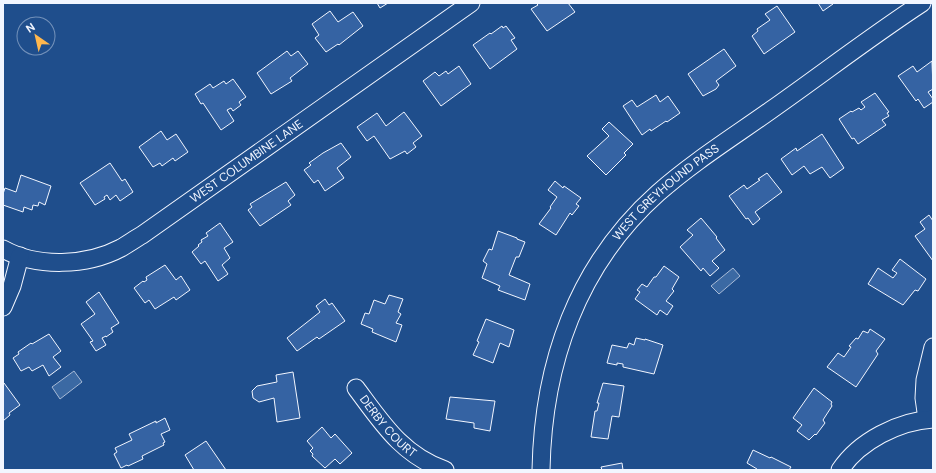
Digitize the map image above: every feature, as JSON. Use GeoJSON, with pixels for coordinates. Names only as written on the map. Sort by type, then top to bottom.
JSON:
{"type":"FeatureCollection","features":[{"type":"Feature","properties":{"kind":"street","name":"WEST COLUMBINE LANE"},"geometry":{"type":"LineString","coordinates":[[3,249],[12,254],[40,261],[66,262],[85,260],[121,248],[142,235],[471,3]]}},
{"type":"Feature","properties":{"kind":"street","name":"WEST GREYHOUND PASS"},"geometry":{"type":"LineString","coordinates":[[541,470],[544,418],[556,358],[567,324],[582,292],[617,236],[635,216],[678,176],[920,3]]}},
{"type":"Feature","properties":{"kind":"street"},"geometry":{"type":"LineString","coordinates":[[3,307],[12,286],[20,256]]}},
{"type":"Feature","properties":{"kind":"street"},"geometry":{"type":"LineString","coordinates":[[840,470],[852,455],[877,437],[908,424],[930,419],[924,398],[925,380],[933,347]]}},
{"type":"Feature","properties":{"kind":"street","name":"DERBY COURT"},"geometry":{"type":"LineString","coordinates":[[356,388],[386,429],[400,443],[414,455],[432,466],[445,470]]}},
{"type":"Feature","properties":{"kind":"water"},"geometry":{"type":"Polygon","coordinates":[[[733,268],[740,276],[719,294],[711,286],[733,268]]]}},
{"type":"Feature","properties":{"kind":"water"},"geometry":{"type":"Polygon","coordinates":[[[74,371],[82,382],[60,399],[52,387],[74,371]]]}},
{"type":"Feature","properties":{"kind":"building"},"geometry":{"type":"Polygon","coordinates":[[[377,3],[388,3],[380,8],[377,3]]]}},
{"type":"Feature","properties":{"kind":"building"},"geometry":{"type":"Polygon","coordinates":[[[536,3],[568,3],[575,12],[547,31],[531,9],[538,5],[536,3]]]}},
{"type":"Feature","properties":{"kind":"building"},"geometry":{"type":"Polygon","coordinates":[[[818,3],[832,3],[833,4],[823,11],[818,3]]]}},
{"type":"Feature","properties":{"kind":"building"},"geometry":{"type":"Polygon","coordinates":[[[777,6],[795,32],[764,54],[752,36],[758,31],[757,29],[770,20],[765,14],[777,6]]]}},
{"type":"Feature","properties":{"kind":"building"},"geometry":{"type":"Polygon","coordinates":[[[330,11],[338,22],[353,12],[363,26],[339,45],[338,44],[326,52],[315,38],[319,35],[312,24],[330,11]]]}},
{"type":"Feature","properties":{"kind":"building"},"geometry":{"type":"Polygon","coordinates":[[[502,26],[503,28],[506,26],[515,38],[511,40],[517,49],[490,69],[473,45],[502,26]]]}},
{"type":"Feature","properties":{"kind":"building"},"geometry":{"type":"Polygon","coordinates":[[[724,49],[736,66],[716,81],[719,85],[716,89],[703,96],[688,74],[724,49]]]}},
{"type":"Feature","properties":{"kind":"building"},"geometry":{"type":"Polygon","coordinates":[[[287,51],[291,56],[298,51],[308,64],[290,78],[292,81],[271,94],[257,73],[287,51]]]}},
{"type":"Feature","properties":{"kind":"building"},"geometry":{"type":"Polygon","coordinates":[[[932,61],[933,89],[928,92],[933,99],[933,102],[924,108],[918,99],[916,101],[898,76],[913,66],[917,72],[932,61]]]}},
{"type":"Feature","properties":{"kind":"building"},"geometry":{"type":"Polygon","coordinates":[[[459,66],[471,84],[441,106],[423,81],[435,72],[439,76],[446,71],[448,74],[459,66]]]}},
{"type":"Feature","properties":{"kind":"building"},"geometry":{"type":"Polygon","coordinates":[[[233,79],[246,97],[239,102],[241,105],[233,111],[231,108],[227,110],[234,121],[221,130],[203,103],[201,104],[195,94],[210,84],[213,88],[224,81],[226,84],[233,79]]]}},
{"type":"Feature","properties":{"kind":"building"},"geometry":{"type":"Polygon","coordinates":[[[875,93],[889,112],[887,113],[889,116],[882,120],[886,125],[858,144],[854,138],[852,139],[839,119],[851,111],[852,112],[859,108],[861,110],[865,107],[861,102],[875,93]]]}},
{"type":"Feature","properties":{"kind":"building"},"geometry":{"type":"Polygon","coordinates":[[[656,95],[660,102],[668,96],[680,113],[667,122],[666,121],[651,131],[650,129],[642,135],[623,106],[632,100],[637,107],[656,95]]]}},
{"type":"Feature","properties":{"kind":"building"},"geometry":{"type":"Polygon","coordinates":[[[404,112],[422,136],[413,143],[416,147],[407,154],[405,151],[390,159],[374,136],[367,141],[357,127],[377,113],[386,126],[404,112]]]}},
{"type":"Feature","properties":{"kind":"building"},"geometry":{"type":"Polygon","coordinates":[[[609,122],[633,144],[624,153],[626,155],[606,175],[587,156],[609,136],[602,129],[609,122]]]}},
{"type":"Feature","properties":{"kind":"building"},"geometry":{"type":"Polygon","coordinates":[[[161,131],[167,140],[176,134],[188,152],[175,161],[173,158],[162,166],[160,163],[153,167],[139,147],[161,131]]]}},
{"type":"Feature","properties":{"kind":"building"},"geometry":{"type":"Polygon","coordinates":[[[822,134],[844,168],[830,178],[822,167],[810,174],[804,166],[792,175],[781,159],[796,148],[797,151],[822,134]]]}},
{"type":"Feature","properties":{"kind":"building"},"geometry":{"type":"Polygon","coordinates":[[[341,143],[351,157],[337,168],[344,178],[325,191],[318,180],[314,183],[304,170],[311,165],[309,163],[341,143]]]}},
{"type":"Feature","properties":{"kind":"building"},"geometry":{"type":"Polygon","coordinates":[[[110,163],[122,181],[125,179],[133,192],[120,201],[116,195],[110,200],[107,195],[104,197],[105,199],[95,205],[80,183],[110,163]]]}},
{"type":"Feature","properties":{"kind":"building"},"geometry":{"type":"Polygon","coordinates":[[[767,173],[782,192],[755,212],[760,219],[753,225],[748,218],[746,219],[729,196],[744,185],[747,189],[767,173]]]}},
{"type":"Feature","properties":{"kind":"building"},"geometry":{"type":"Polygon","coordinates":[[[21,175],[51,186],[45,205],[39,202],[38,206],[33,205],[32,210],[24,207],[23,212],[3,205],[3,194],[5,188],[16,192],[21,175]]]}},
{"type":"Feature","properties":{"kind":"building"},"geometry":{"type":"Polygon","coordinates":[[[555,181],[563,188],[564,186],[581,198],[576,204],[579,206],[572,215],[570,213],[556,235],[539,224],[557,197],[548,190],[555,181]]]}},
{"type":"Feature","properties":{"kind":"building"},"geometry":{"type":"Polygon","coordinates":[[[286,182],[295,195],[288,201],[291,205],[260,226],[248,210],[252,207],[250,204],[286,182]]]}},
{"type":"Feature","properties":{"kind":"building"},"geometry":{"type":"Polygon","coordinates":[[[929,215],[933,221],[933,261],[915,236],[925,229],[920,222],[929,215]]]}},
{"type":"Feature","properties":{"kind":"building"},"geometry":{"type":"Polygon","coordinates":[[[701,218],[717,237],[716,238],[725,250],[712,261],[719,268],[710,276],[703,268],[701,271],[680,247],[693,235],[687,230],[701,218]]]}},
{"type":"Feature","properties":{"kind":"building"},"geometry":{"type":"Polygon","coordinates":[[[220,223],[233,242],[224,248],[230,258],[222,265],[228,274],[218,281],[205,261],[201,264],[192,252],[202,242],[201,240],[208,236],[206,233],[220,223]]]}},
{"type":"Feature","properties":{"kind":"building"},"geometry":{"type":"Polygon","coordinates":[[[498,231],[525,242],[519,257],[516,257],[509,275],[530,284],[525,300],[498,290],[500,286],[482,278],[487,264],[483,261],[489,249],[492,250],[498,231]]]}},
{"type":"Feature","properties":{"kind":"building"},"geometry":{"type":"Polygon","coordinates":[[[900,259],[926,279],[918,291],[915,290],[903,305],[868,284],[878,268],[893,278],[897,273],[892,270],[900,259]]]}},
{"type":"Feature","properties":{"kind":"building"},"geometry":{"type":"Polygon","coordinates":[[[165,265],[176,280],[181,276],[190,290],[176,300],[174,297],[155,309],[149,300],[145,303],[134,288],[143,281],[144,282],[147,280],[146,277],[165,265]]]}},
{"type":"Feature","properties":{"kind":"building"},"geometry":{"type":"Polygon","coordinates":[[[664,266],[679,277],[672,289],[674,291],[666,301],[673,306],[667,315],[660,310],[657,315],[635,299],[640,292],[637,290],[642,284],[647,287],[664,266]]]}},
{"type":"Feature","properties":{"kind":"building"},"geometry":{"type":"Polygon","coordinates":[[[99,292],[119,323],[111,328],[113,332],[102,338],[106,345],[96,351],[90,342],[93,341],[81,324],[95,314],[86,302],[99,292]]]}},
{"type":"Feature","properties":{"kind":"building"},"geometry":{"type":"Polygon","coordinates":[[[389,295],[403,299],[398,312],[401,314],[396,323],[402,325],[396,342],[372,332],[373,329],[361,324],[365,313],[369,314],[374,300],[385,304],[389,295]]]}},
{"type":"Feature","properties":{"kind":"building"},"geometry":{"type":"Polygon","coordinates":[[[325,299],[329,305],[332,303],[345,321],[319,339],[317,337],[297,351],[287,338],[320,312],[316,306],[325,299]]]}},
{"type":"Feature","properties":{"kind":"building"},"geometry":{"type":"Polygon","coordinates":[[[486,319],[514,330],[509,347],[500,343],[493,363],[473,355],[479,342],[477,341],[486,319]]]}},
{"type":"Feature","properties":{"kind":"building"},"geometry":{"type":"Polygon","coordinates":[[[870,329],[885,339],[876,351],[878,354],[856,387],[827,367],[838,353],[844,357],[851,347],[849,346],[856,338],[858,339],[863,331],[868,333],[870,329]]]}},
{"type":"Feature","properties":{"kind":"building"},"geometry":{"type":"Polygon","coordinates":[[[49,334],[61,351],[53,357],[61,367],[49,376],[43,365],[32,371],[29,367],[21,371],[13,358],[19,354],[18,352],[31,343],[32,344],[49,334]]]}},
{"type":"Feature","properties":{"kind":"building"},"geometry":{"type":"Polygon","coordinates":[[[636,338],[645,339],[663,345],[654,374],[623,367],[623,364],[617,363],[617,365],[607,363],[612,345],[627,348],[629,343],[634,345],[636,338]]]}},
{"type":"Feature","properties":{"kind":"building"},"geometry":{"type":"Polygon","coordinates":[[[293,372],[300,418],[277,422],[274,398],[259,402],[253,398],[252,391],[257,386],[277,382],[276,375],[293,372]]]}},
{"type":"Feature","properties":{"kind":"building"},"geometry":{"type":"Polygon","coordinates":[[[4,383],[20,405],[9,413],[10,415],[3,421],[3,384],[4,383]]]}},
{"type":"Feature","properties":{"kind":"building"},"geometry":{"type":"Polygon","coordinates":[[[603,383],[624,386],[619,417],[612,416],[608,439],[591,437],[595,411],[597,411],[599,403],[597,403],[603,383]]]}},
{"type":"Feature","properties":{"kind":"building"},"geometry":{"type":"Polygon","coordinates":[[[814,388],[832,402],[832,406],[823,420],[825,423],[816,435],[815,434],[809,440],[797,431],[802,425],[793,418],[814,388]]]}},
{"type":"Feature","properties":{"kind":"building"},"geometry":{"type":"Polygon","coordinates":[[[450,397],[495,401],[490,431],[474,428],[474,423],[446,419],[450,397]]]}},
{"type":"Feature","properties":{"kind":"building"},"geometry":{"type":"Polygon","coordinates":[[[165,418],[170,430],[161,434],[165,442],[163,443],[164,445],[142,456],[143,459],[121,468],[114,454],[117,452],[115,448],[132,440],[129,434],[165,418]]]}},
{"type":"Feature","properties":{"kind":"building"},"geometry":{"type":"Polygon","coordinates":[[[322,427],[331,438],[335,434],[352,453],[340,464],[335,459],[325,468],[312,456],[313,454],[310,451],[313,448],[307,441],[322,427]]]}},
{"type":"Feature","properties":{"kind":"building"},"geometry":{"type":"Polygon","coordinates":[[[206,441],[226,470],[194,470],[185,455],[206,441]]]}},
{"type":"Feature","properties":{"kind":"building"},"geometry":{"type":"Polygon","coordinates":[[[753,450],[791,467],[789,470],[756,470],[757,469],[747,463],[753,450]]]}},
{"type":"Feature","properties":{"kind":"building"},"geometry":{"type":"Polygon","coordinates":[[[622,463],[623,470],[602,470],[601,467],[622,463]]]}}]}
